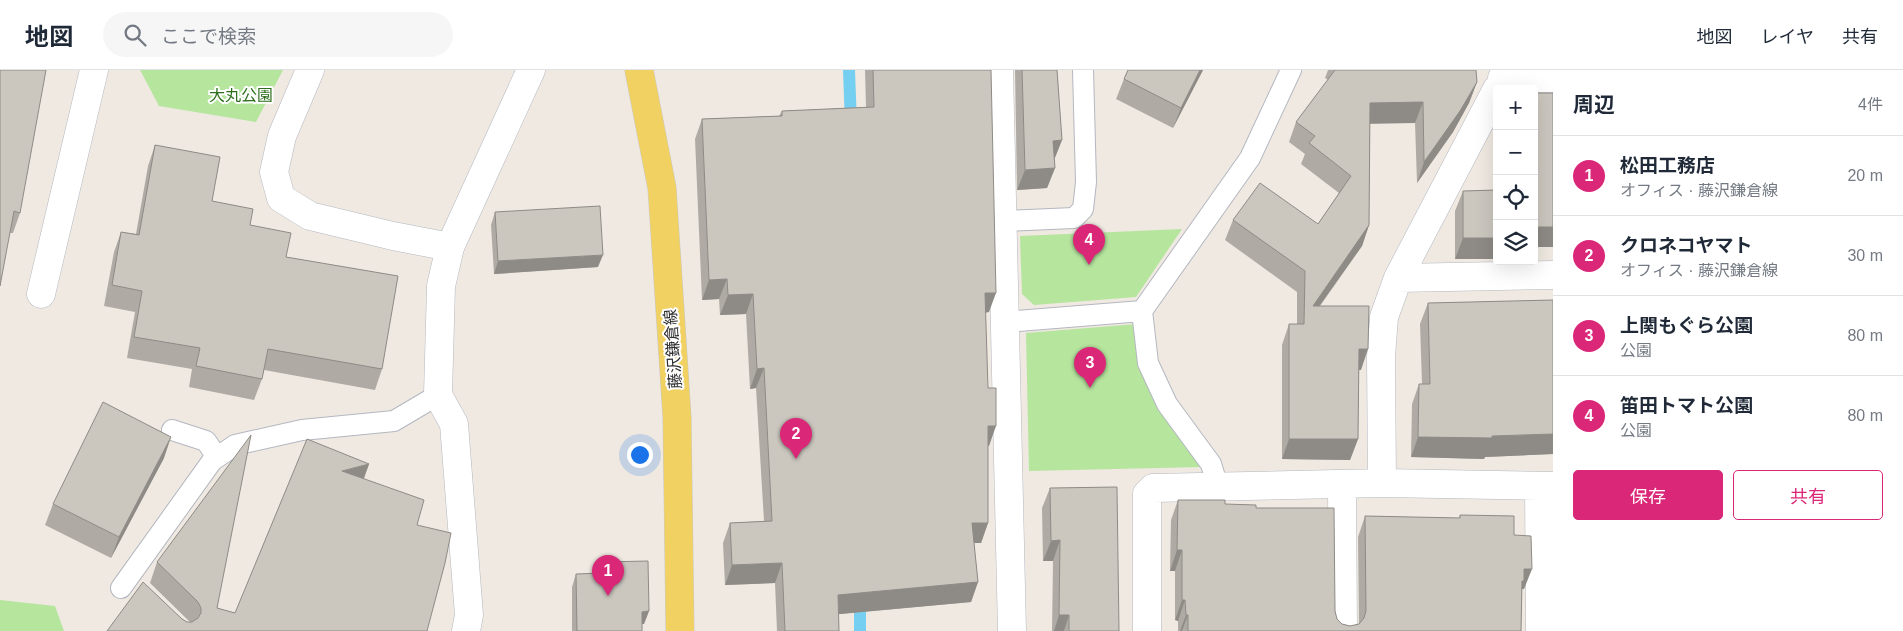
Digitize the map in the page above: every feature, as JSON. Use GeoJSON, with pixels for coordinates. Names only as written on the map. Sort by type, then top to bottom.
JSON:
{"type":"FeatureCollection","features":[{"type":"Feature","properties":{"kind":"main road","name":"藤沢鎌倉線"},"geometry":{"type":"LineString","coordinates":[[639,70],[662,188],[677,417],[680,631]]}},
{"type":"Feature","properties":{"kind":"street"},"geometry":{"type":"LineString","coordinates":[[41,294],[94,70]]}},
{"type":"Feature","properties":{"kind":"street"},"geometry":{"type":"LineString","coordinates":[[310,70],[282,136],[274,172],[282,198],[310,216],[393,236],[450,247]]}},
{"type":"Feature","properties":{"kind":"street"},"geometry":{"type":"LineString","coordinates":[[466,631],[469,615],[454,424],[438,395],[441,286],[450,247],[531,70]]}},
{"type":"Feature","properties":{"kind":"street"},"geometry":{"type":"LineString","coordinates":[[999,70],[1012,631]]}},
{"type":"Feature","properties":{"kind":"street"},"geometry":{"type":"LineString","coordinates":[[1382,484],[1382,349],[1384,317],[1398,278],[1501,82],[1553,78]]}},
{"type":"Feature","properties":{"kind":"street"},"geometry":{"type":"LineString","coordinates":[[1398,278],[1553,275]]}},
{"type":"Feature","properties":{"kind":"street"},"geometry":{"type":"LineString","coordinates":[[1147,631],[1147,494],[1154,488],[1382,484],[1546,486],[1540,631]]}},
{"type":"Feature","properties":{"kind":"street"},"geometry":{"type":"LineString","coordinates":[[1342,485],[1343,631]]}},
{"type":"Feature","properties":{"kind":"lane"},"geometry":{"type":"LineString","coordinates":[[1002,221],[1074,218],[1083,209],[1086,182],[1083,70]]}},
{"type":"Feature","properties":{"kind":"lane"},"geometry":{"type":"LineString","coordinates":[[1218,487],[1212,464],[1167,404],[1148,362],[1142,311],[1250,158],[1291,70]]}},
{"type":"Feature","properties":{"kind":"lane"},"geometry":{"type":"LineString","coordinates":[[1004,322],[1142,311]]}},
{"type":"Feature","properties":{"kind":"lane"},"geometry":{"type":"LineString","coordinates":[[130,586],[212,461],[236,445],[302,430],[394,421],[438,395]]}},
{"type":"Feature","properties":{"kind":"lane"},"geometry":{"type":"LineString","coordinates":[[172,430],[206,441],[217,457]]}},
{"type":"Feature","properties":{"kind":"green space","name":"大丸公園"},"geometry":{"type":"Polygon","coordinates":[[[140,70],[283,70],[256,122],[159,106],[140,70]]]}},
{"type":"Feature","properties":{"kind":"green space"},"geometry":{"type":"Polygon","coordinates":[[[1182,229],[1136,297],[1034,305],[1022,294],[1020,236],[1182,229]]]}},
{"type":"Feature","properties":{"kind":"green space"},"geometry":{"type":"Polygon","coordinates":[[[1137,324],[1202,467],[1029,471],[1026,333],[1137,324]]]}},
{"type":"Feature","properties":{"kind":"green space"},"geometry":{"type":"Polygon","coordinates":[[[0,600],[55,606],[64,631],[0,631],[0,600]]]}},
{"type":"Feature","properties":{"kind":"building"},"geometry":{"type":"Polygon","coordinates":[[[0,70],[46,70],[20,213],[14,211],[0,286],[0,70]]]}},
{"type":"Feature","properties":{"kind":"building"},"geometry":{"type":"Polygon","coordinates":[[[873,70],[991,70],[996,293],[985,293],[988,388],[996,388],[996,426],[988,426],[988,523],[972,523],[978,582],[838,595],[839,631],[785,631],[782,563],[732,565],[730,523],[772,521],[764,368],[757,369],[753,294],[728,295],[727,279],[709,280],[702,119],[782,116],[782,111],[874,107],[873,70]]]}},
{"type":"Feature","properties":{"kind":"building"},"geometry":{"type":"Polygon","coordinates":[[[1022,70],[1057,70],[1062,140],[1053,141],[1055,168],[1025,170],[1022,70]]]}},
{"type":"Feature","properties":{"kind":"building"},"geometry":{"type":"Polygon","coordinates":[[[1128,70],[1200,70],[1181,108],[1124,79],[1128,70]]]}},
{"type":"Feature","properties":{"kind":"building"},"geometry":{"type":"Polygon","coordinates":[[[1335,70],[1476,70],[1477,82],[1460,111],[1424,162],[1423,102],[1370,103],[1369,225],[1313,306],[1369,306],[1368,349],[1359,349],[1358,439],[1289,439],[1289,324],[1304,324],[1305,271],[1233,220],[1260,183],[1318,224],[1351,176],[1309,143],[1315,136],[1296,122],[1335,70]]]}},
{"type":"Feature","properties":{"kind":"building"},"geometry":{"type":"Polygon","coordinates":[[[1538,93],[1553,93],[1553,227],[1538,227],[1538,93]]]}},
{"type":"Feature","properties":{"kind":"building"},"geometry":{"type":"Polygon","coordinates":[[[155,145],[220,157],[212,201],[253,209],[250,225],[291,233],[286,257],[398,276],[382,369],[268,349],[262,379],[196,366],[200,348],[134,337],[142,291],[112,285],[121,232],[139,235],[155,145]]]}},
{"type":"Feature","properties":{"kind":"building"},"geometry":{"type":"Polygon","coordinates":[[[1493,190],[1493,238],[1463,238],[1463,191],[1493,190]]]}},
{"type":"Feature","properties":{"kind":"building"},"geometry":{"type":"Polygon","coordinates":[[[600,206],[603,255],[498,261],[495,212],[600,206]]]}},
{"type":"Feature","properties":{"kind":"building"},"geometry":{"type":"Polygon","coordinates":[[[1553,300],[1553,434],[1492,436],[1492,438],[1418,437],[1419,384],[1430,384],[1428,303],[1553,300]]]}},
{"type":"Feature","properties":{"kind":"building"},"geometry":{"type":"Polygon","coordinates":[[[103,402],[171,437],[119,537],[53,504],[103,402]]]}},
{"type":"Feature","properties":{"kind":"building"},"geometry":{"type":"Polygon","coordinates":[[[251,435],[217,608],[235,613],[307,439],[369,464],[342,471],[424,500],[417,525],[451,533],[427,631],[107,631],[143,582],[182,619],[192,622],[198,618],[201,608],[198,602],[157,562],[251,435]]]}},
{"type":"Feature","properties":{"kind":"building"},"geometry":{"type":"Polygon","coordinates":[[[1117,487],[1119,631],[1069,631],[1069,615],[1059,615],[1060,540],[1051,541],[1050,488],[1117,487]]]}},
{"type":"Feature","properties":{"kind":"building"},"geometry":{"type":"Polygon","coordinates":[[[1178,500],[1225,500],[1225,504],[1256,505],[1256,508],[1334,508],[1335,611],[1337,619],[1342,624],[1350,626],[1359,624],[1364,618],[1366,611],[1365,516],[1460,518],[1460,515],[1514,516],[1514,535],[1531,536],[1532,569],[1524,569],[1521,631],[1188,631],[1188,615],[1186,615],[1185,600],[1182,600],[1182,550],[1177,550],[1178,500]]]}},
{"type":"Feature","properties":{"kind":"building"},"geometry":{"type":"Polygon","coordinates":[[[648,561],[649,611],[642,612],[642,631],[577,631],[576,574],[604,573],[603,562],[648,561]]]}},
{"type":"Feature","properties":{"kind":"waterway"},"geometry":{"type":"LineString","coordinates":[[849,70],[851,125]]}},
{"type":"Feature","properties":{"kind":"waterway"},"geometry":{"type":"LineString","coordinates":[[860,595],[860,631]]}},
{"type":"Feature","properties":{"kind":"place","name":"笛田トマト公園"},"geometry":{"type":"Point","coordinates":[1089,265]}},
{"type":"Feature","properties":{"kind":"place","name":"上関もぐら公園"},"geometry":{"type":"Point","coordinates":[1090,388]}},
{"type":"Feature","properties":{"kind":"place","name":"クロネコヤマト"},"geometry":{"type":"Point","coordinates":[796,459]}},
{"type":"Feature","properties":{"kind":"place","name":"松田工務店"},"geometry":{"type":"Point","coordinates":[608,596]}}]}
